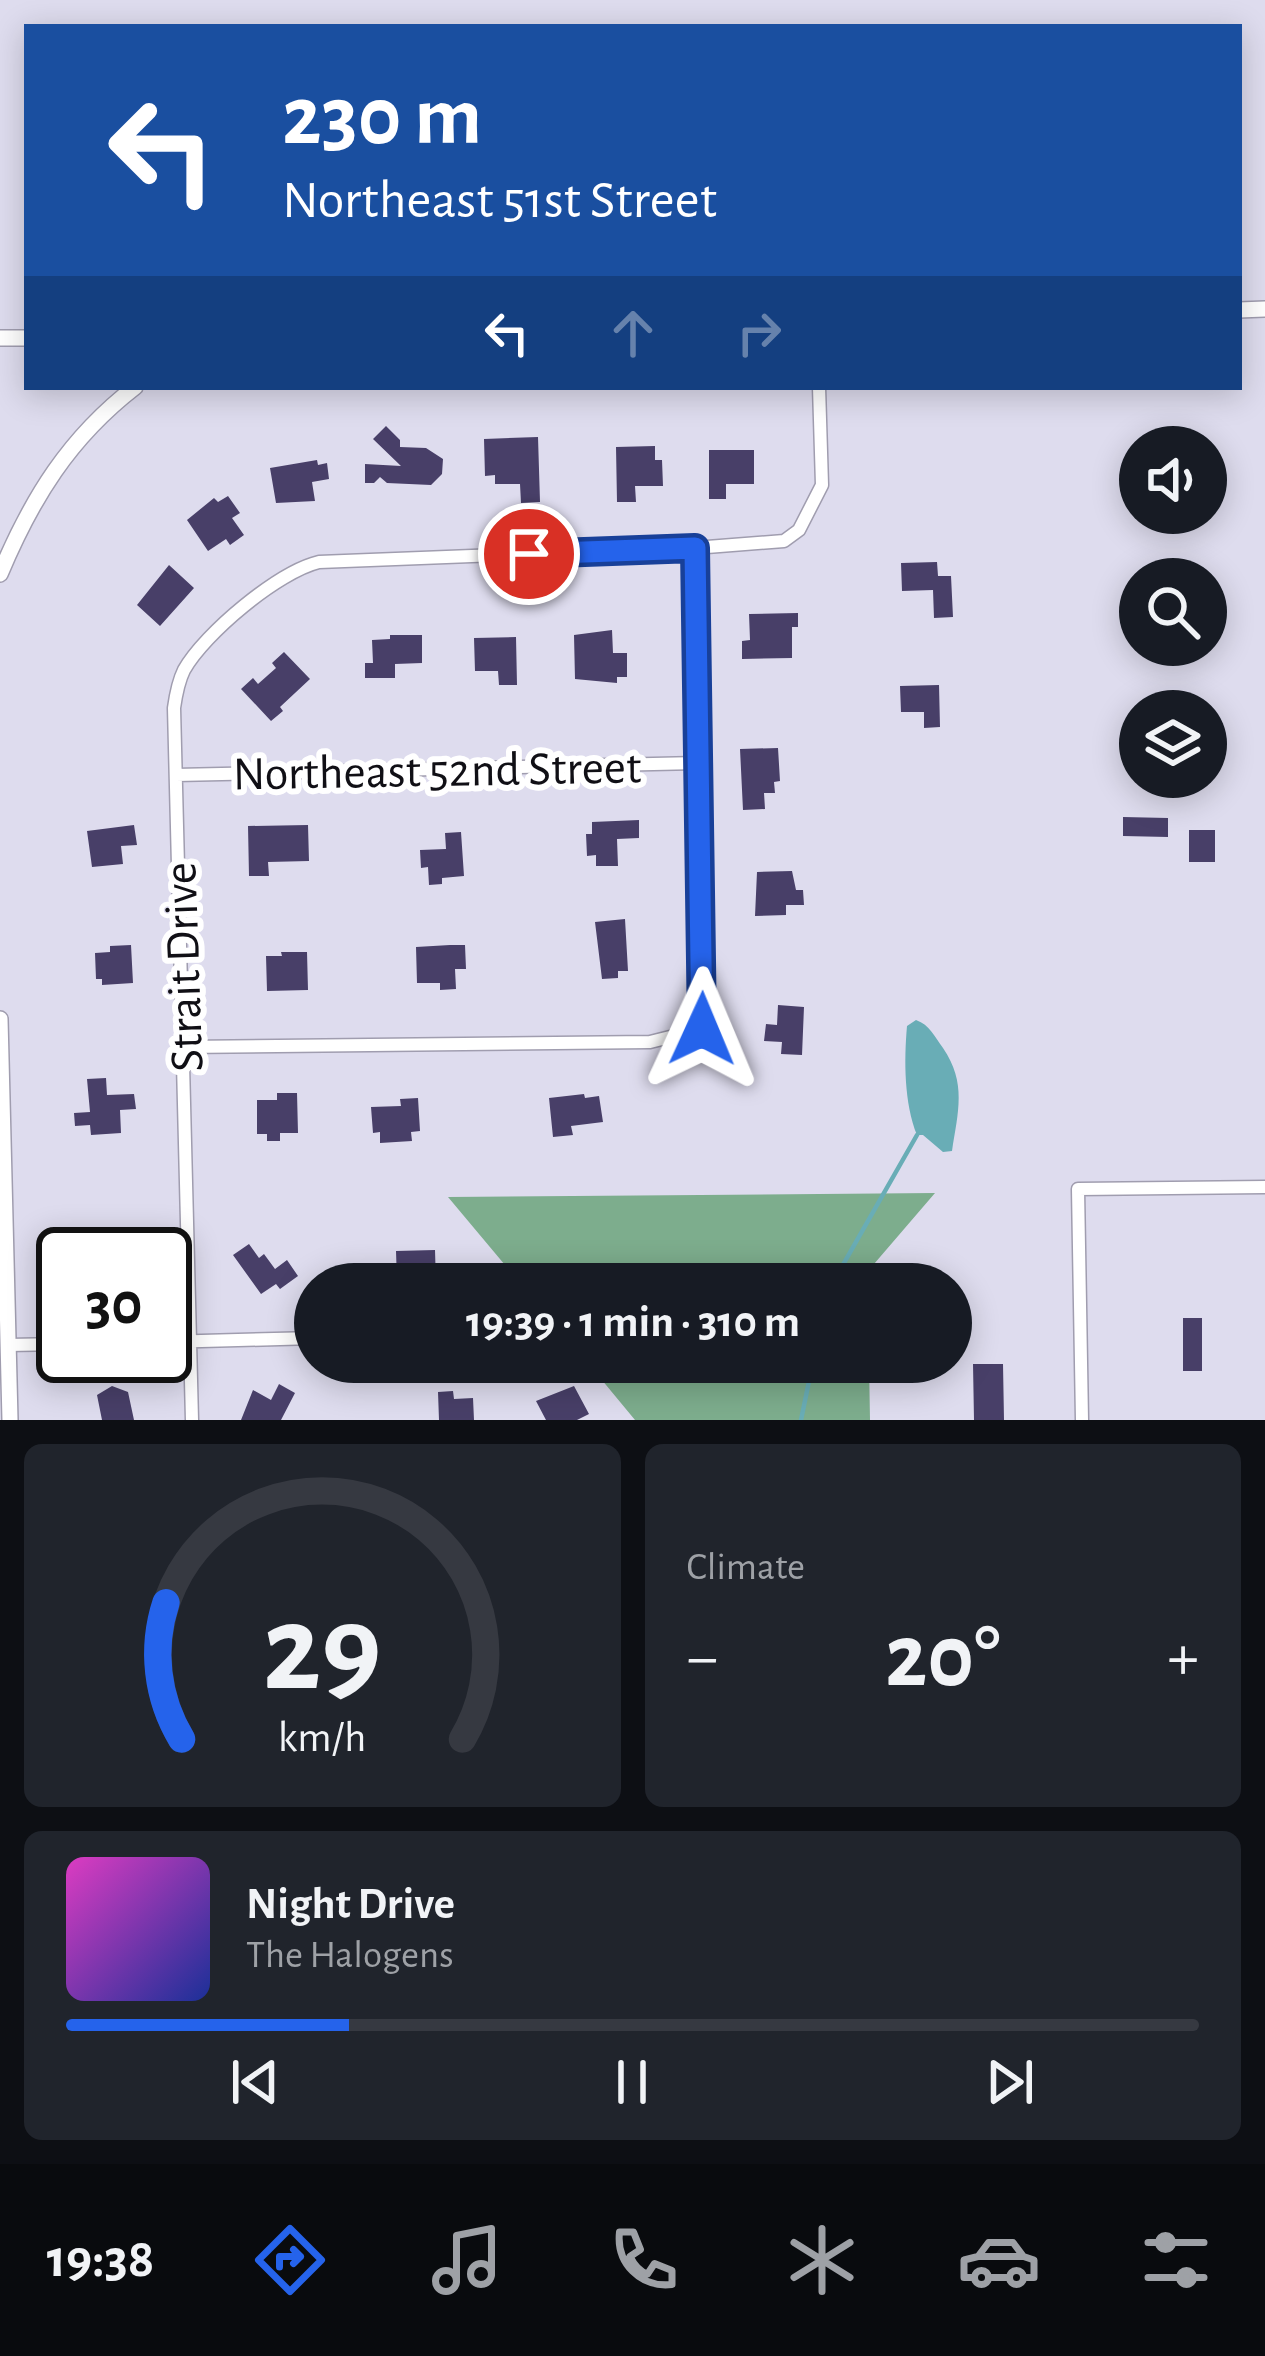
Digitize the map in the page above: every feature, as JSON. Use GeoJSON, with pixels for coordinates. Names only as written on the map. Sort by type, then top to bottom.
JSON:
{"type":"FeatureCollection","features":[{"type":"Feature","properties":{"kind":"street"},"geometry":{"type":"LineString","coordinates":[[0,574],[51,472],[102,412],[131,390]]}},
{"type":"Feature","properties":{"kind":"street"},"geometry":{"type":"LineString","coordinates":[[184,1047],[650,1042],[702,1029],[695,548],[784,541],[800,530],[821,485],[819,390]]}},
{"type":"Feature","properties":{"kind":"street","name":"Strait Drive"},"geometry":{"type":"LineString","coordinates":[[188,1227],[174,708],[188,664],[270,585],[298,567],[348,558],[695,548]]}},
{"type":"Feature","properties":{"kind":"street","name":"Northeast 52nd Street"},"geometry":{"type":"LineString","coordinates":[[176,775],[698,763]]}},
{"type":"Feature","properties":{"kind":"street"},"geometry":{"type":"LineString","coordinates":[[0,1019],[10,1420]]}},
{"type":"Feature","properties":{"kind":"street"},"geometry":{"type":"LineString","coordinates":[[1082,1420],[1078,1189],[1265,1187]]}},
{"type":"Feature","properties":{"kind":"street"},"geometry":{"type":"LineString","coordinates":[[192,1341],[294,1339]]}},
{"type":"Feature","properties":{"kind":"street"},"geometry":{"type":"LineString","coordinates":[[8,1345],[36,1344]]}},
{"type":"Feature","properties":{"kind":"street","name":"Strait Drive"},"geometry":{"type":"LineString","coordinates":[[191,1383],[192,1420]]}},
{"type":"Feature","properties":{"kind":"green space"},"geometry":{"type":"Polygon","coordinates":[[[935,1193],[875,1263],[503,1263],[448,1197],[935,1193]]]}},
{"type":"Feature","properties":{"kind":"green space"},"geometry":{"type":"Polygon","coordinates":[[[604,1383],[869,1383],[870,1420],[635,1420],[604,1383]]]}},
{"type":"Feature","properties":{"kind":"water"},"geometry":{"type":"Polygon","coordinates":[[[916,1020],[934,1035],[955,1073],[959,1098],[952,1151],[943,1152],[917,1135],[913,1123],[905,1053],[907,1026],[916,1020]]]}},
{"type":"Feature","properties":{"kind":"building"},"geometry":{"type":"Polygon","coordinates":[[[386,426],[400,440],[400,447],[426,448],[443,459],[442,474],[431,485],[387,483],[380,477],[365,483],[365,464],[401,466],[373,439],[386,426]]]}},
{"type":"Feature","properties":{"kind":"building"},"geometry":{"type":"Polygon","coordinates":[[[538,437],[540,502],[521,503],[520,484],[495,484],[495,475],[485,476],[484,439],[538,437]]]}},
{"type":"Feature","properties":{"kind":"building"},"geometry":{"type":"Polygon","coordinates":[[[655,446],[655,460],[662,460],[663,486],[635,486],[636,502],[617,502],[616,447],[655,446]]]}},
{"type":"Feature","properties":{"kind":"building"},"geometry":{"type":"Polygon","coordinates":[[[709,450],[754,450],[754,484],[726,484],[726,499],[709,499],[709,450]]]}},
{"type":"Feature","properties":{"kind":"building"},"geometry":{"type":"Polygon","coordinates":[[[317,460],[318,465],[327,463],[329,479],[312,482],[315,501],[276,503],[270,468],[317,460]]]}},
{"type":"Feature","properties":{"kind":"building"},"geometry":{"type":"Polygon","coordinates":[[[228,496],[240,513],[232,518],[244,535],[230,545],[226,539],[208,551],[187,520],[214,498],[218,502],[228,496]]]}},
{"type":"Feature","properties":{"kind":"building"},"geometry":{"type":"Polygon","coordinates":[[[937,562],[938,576],[951,576],[953,617],[934,618],[933,590],[902,591],[901,563],[937,562]]]}},
{"type":"Feature","properties":{"kind":"building"},"geometry":{"type":"Polygon","coordinates":[[[169,565],[194,588],[160,626],[137,605],[169,565]]]}},
{"type":"Feature","properties":{"kind":"building"},"geometry":{"type":"Polygon","coordinates":[[[798,613],[798,627],[792,627],[792,658],[742,659],[742,641],[750,640],[749,614],[798,613]]]}},
{"type":"Feature","properties":{"kind":"building"},"geometry":{"type":"Polygon","coordinates":[[[612,630],[613,653],[627,653],[627,677],[617,677],[617,683],[575,679],[574,635],[612,630]]]}},
{"type":"Feature","properties":{"kind":"building"},"geometry":{"type":"Polygon","coordinates":[[[390,635],[422,635],[422,663],[395,664],[395,678],[365,678],[365,663],[373,663],[372,640],[390,639],[390,635]]]}},
{"type":"Feature","properties":{"kind":"building"},"geometry":{"type":"Polygon","coordinates":[[[516,637],[517,685],[499,685],[498,671],[475,671],[474,638],[516,637]]]}},
{"type":"Feature","properties":{"kind":"building"},"geometry":{"type":"Polygon","coordinates":[[[284,652],[310,679],[271,721],[241,689],[253,678],[258,684],[276,668],[272,663],[284,652]]]}},
{"type":"Feature","properties":{"kind":"building"},"geometry":{"type":"Polygon","coordinates":[[[939,685],[940,727],[924,728],[924,712],[901,712],[900,686],[939,685]]]}},
{"type":"Feature","properties":{"kind":"building"},"geometry":{"type":"Polygon","coordinates":[[[778,748],[780,781],[774,782],[775,793],[764,793],[765,809],[743,810],[740,749],[778,748]]]}},
{"type":"Feature","properties":{"kind":"building"},"geometry":{"type":"Polygon","coordinates":[[[1123,817],[1168,818],[1168,837],[1123,836],[1123,817]]]}},
{"type":"Feature","properties":{"kind":"building"},"geometry":{"type":"Polygon","coordinates":[[[639,820],[639,838],[617,839],[618,866],[596,866],[596,855],[587,856],[586,834],[592,834],[592,822],[639,820]]]}},
{"type":"Feature","properties":{"kind":"building"},"geometry":{"type":"Polygon","coordinates":[[[134,825],[137,845],[121,846],[123,864],[92,867],[87,831],[134,825]]]}},
{"type":"Feature","properties":{"kind":"building"},"geometry":{"type":"Polygon","coordinates":[[[308,825],[309,861],[268,862],[269,876],[249,876],[248,826],[308,825]]]}},
{"type":"Feature","properties":{"kind":"building"},"geometry":{"type":"Polygon","coordinates":[[[1189,830],[1215,830],[1215,862],[1189,862],[1189,830]]]}},
{"type":"Feature","properties":{"kind":"building"},"geometry":{"type":"Polygon","coordinates":[[[461,832],[464,876],[429,885],[420,850],[446,849],[445,833],[461,832]]]}},
{"type":"Feature","properties":{"kind":"building"},"geometry":{"type":"Polygon","coordinates":[[[792,871],[796,890],[803,890],[804,905],[786,905],[786,915],[755,916],[757,872],[792,871]]]}},
{"type":"Feature","properties":{"kind":"building"},"geometry":{"type":"Polygon","coordinates":[[[625,919],[628,971],[618,971],[618,978],[602,979],[595,922],[625,919]]]}},
{"type":"Feature","properties":{"kind":"building"},"geometry":{"type":"Polygon","coordinates":[[[131,945],[133,983],[102,985],[102,979],[96,979],[95,953],[131,945]]]}},
{"type":"Feature","properties":{"kind":"building"},"geometry":{"type":"Polygon","coordinates":[[[465,945],[466,969],[455,969],[456,989],[417,983],[416,947],[465,945]]]}},
{"type":"Feature","properties":{"kind":"building"},"geometry":{"type":"Polygon","coordinates":[[[281,952],[307,952],[308,990],[267,991],[266,956],[282,956],[281,952]]]}},
{"type":"Feature","properties":{"kind":"building"},"geometry":{"type":"Polygon","coordinates":[[[778,1005],[804,1007],[802,1055],[781,1054],[782,1042],[764,1041],[766,1024],[777,1025],[778,1005]]]}},
{"type":"Feature","properties":{"kind":"building"},"geometry":{"type":"Polygon","coordinates":[[[106,1078],[107,1095],[134,1094],[136,1109],[120,1110],[121,1133],[91,1135],[90,1125],[75,1126],[74,1113],[90,1112],[87,1079],[106,1078]]]}},
{"type":"Feature","properties":{"kind":"building"},"geometry":{"type":"Polygon","coordinates":[[[277,1093],[297,1093],[298,1133],[280,1133],[280,1141],[267,1141],[267,1134],[257,1134],[257,1100],[277,1100],[277,1093]]]}},
{"type":"Feature","properties":{"kind":"building"},"geometry":{"type":"Polygon","coordinates":[[[584,1094],[585,1098],[599,1096],[603,1122],[571,1126],[573,1135],[553,1137],[549,1098],[584,1094]]]}},
{"type":"Feature","properties":{"kind":"building"},"geometry":{"type":"Polygon","coordinates":[[[418,1098],[420,1131],[411,1132],[412,1141],[380,1143],[380,1132],[373,1133],[371,1107],[401,1106],[400,1099],[418,1098]]]}},
{"type":"Feature","properties":{"kind":"building"},"geometry":{"type":"Polygon","coordinates":[[[249,1244],[275,1269],[287,1260],[294,1279],[261,1294],[233,1255],[249,1244]]]}},
{"type":"Feature","properties":{"kind":"building"},"geometry":{"type":"Polygon","coordinates":[[[435,1250],[435,1263],[396,1263],[396,1251],[435,1250]]]}},
{"type":"Feature","properties":{"kind":"building"},"geometry":{"type":"Polygon","coordinates":[[[1183,1318],[1202,1318],[1202,1371],[1183,1371],[1183,1318]]]}},
{"type":"Feature","properties":{"kind":"building"},"geometry":{"type":"Polygon","coordinates":[[[973,1364],[1003,1364],[1004,1420],[974,1420],[973,1364]]]}},
{"type":"Feature","properties":{"kind":"building"},"geometry":{"type":"Polygon","coordinates":[[[279,1384],[295,1393],[281,1420],[241,1420],[253,1390],[271,1400],[279,1384]]]}},
{"type":"Feature","properties":{"kind":"building"},"geometry":{"type":"Polygon","coordinates":[[[112,1386],[128,1392],[134,1420],[102,1420],[97,1395],[112,1386]]]}},
{"type":"Feature","properties":{"kind":"building"},"geometry":{"type":"Polygon","coordinates":[[[574,1386],[589,1414],[577,1420],[546,1420],[536,1401],[574,1386]]]}},
{"type":"Feature","properties":{"kind":"building"},"geometry":{"type":"Polygon","coordinates":[[[453,1391],[454,1399],[473,1398],[474,1420],[439,1420],[438,1392],[453,1391]]]}},
{"type":"Feature","properties":{"kind":"waterway"},"geometry":{"type":"LineString","coordinates":[[844,1263],[917,1135]]}},
{"type":"Feature","properties":{"kind":"waterway"},"geometry":{"type":"LineString","coordinates":[[801,1420],[809,1383]]}},
{"type":"Feature","properties":{"kind":"route"},"geometry":{"type":"LineString","coordinates":[[529,554],[695,548],[702,1029]]}}]}
